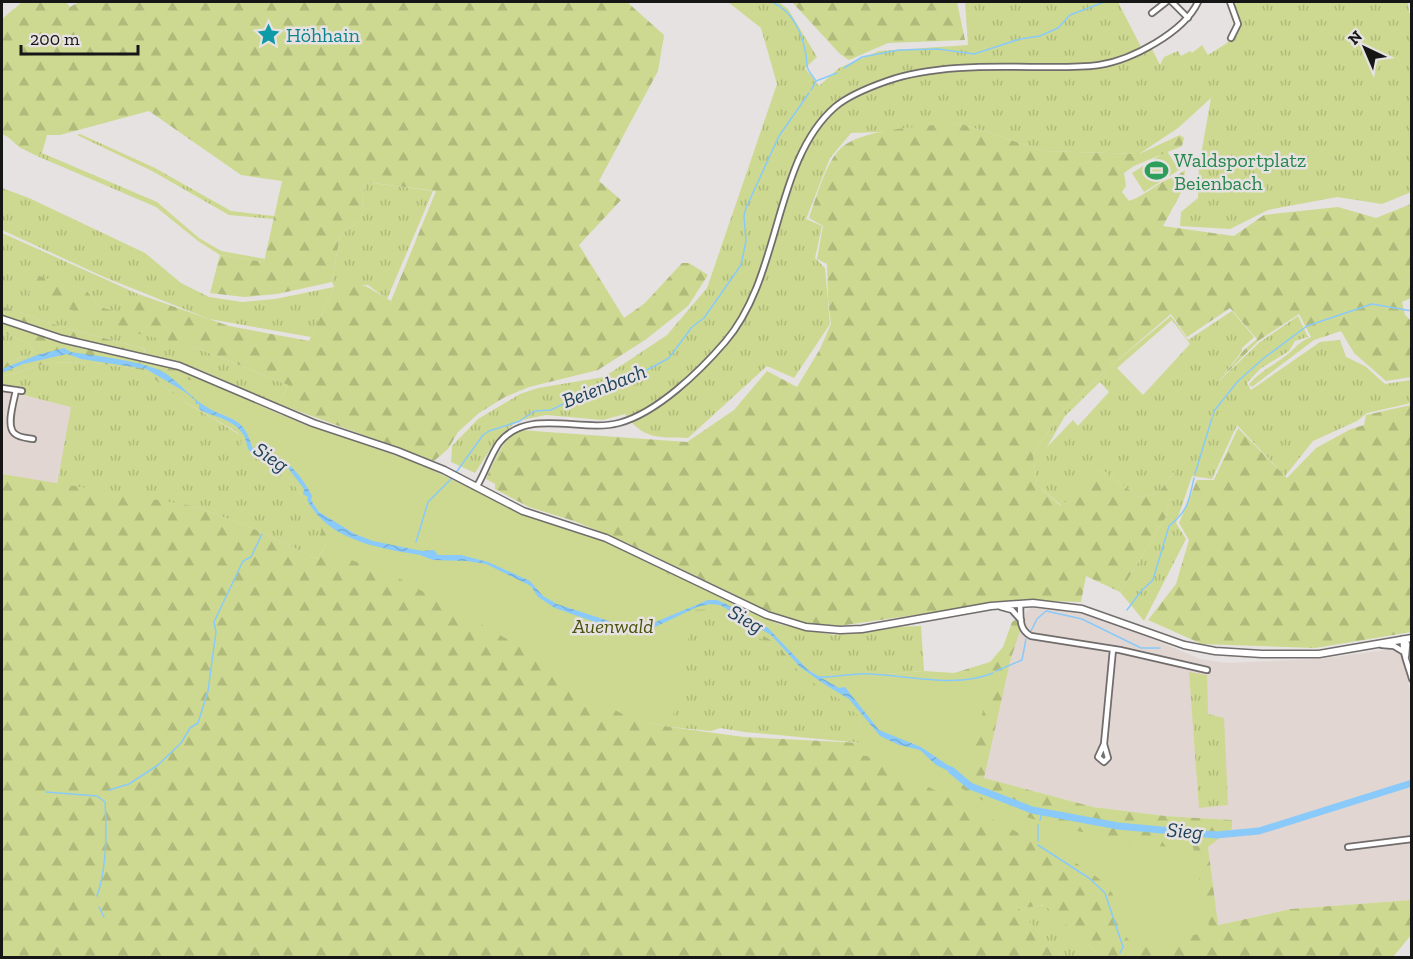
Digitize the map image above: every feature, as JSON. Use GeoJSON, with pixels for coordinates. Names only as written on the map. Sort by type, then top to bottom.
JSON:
{"type":"FeatureCollection","features":[{"type":"Feature","properties":{"kind":"main road"},"geometry":{"type":"LineString","coordinates":[[2,319],[62,339],[179,366],[313,423],[397,451],[444,470],[523,511],[606,538],[767,615],[806,627],[862,629],[996,606],[1041,604],[1082,609],[1167,639],[1215,651],[1319,654],[1412,638]]}},
{"type":"Feature","properties":{"kind":"street"},"geometry":{"type":"LineString","coordinates":[[1152,13],[1166,2]]}},
{"type":"Feature","properties":{"kind":"street"},"geometry":{"type":"LineString","coordinates":[[1172,2],[1188,18]]}},
{"type":"Feature","properties":{"kind":"street"},"geometry":{"type":"LineString","coordinates":[[477,486],[497,447],[514,430],[541,424],[600,426],[621,423],[638,416],[667,396],[717,351],[738,326],[755,294],[802,154],[819,125],[842,102],[876,85],[913,74],[1014,66],[1084,66],[1112,62],[1157,41],[1188,18],[1198,2]]}},
{"type":"Feature","properties":{"kind":"street"},"geometry":{"type":"LineString","coordinates":[[1230,2],[1238,24],[1231,38]]}},
{"type":"Feature","properties":{"kind":"street"},"geometry":{"type":"LineString","coordinates":[[2,388],[19,391],[10,425],[14,433],[20,437],[33,439]]}},
{"type":"Feature","properties":{"kind":"street"},"geometry":{"type":"LineString","coordinates":[[1020,604],[1023,629],[1031,636],[1113,649],[1207,670]]}},
{"type":"Feature","properties":{"kind":"street"},"geometry":{"type":"LineString","coordinates":[[996,606],[1012,610],[1021,620]]}},
{"type":"Feature","properties":{"kind":"street"},"geometry":{"type":"LineString","coordinates":[[1403,639],[1407,644],[1405,654],[1412,679]]}},
{"type":"Feature","properties":{"kind":"street"},"geometry":{"type":"LineString","coordinates":[[1379,644],[1394,646],[1405,654]]}},
{"type":"Feature","properties":{"kind":"street"},"geometry":{"type":"LineString","coordinates":[[1104,744],[1113,649]]}},
{"type":"Feature","properties":{"kind":"street"},"geometry":{"type":"LineString","coordinates":[[1348,847],[1412,840]]}},
{"type":"Feature","properties":{"kind":"shaded area"},"geometry":{"type":"Polygon","coordinates":[[[2,391],[72,406],[57,485],[2,474],[2,391]]]}},
{"type":"Feature","properties":{"kind":"shaded area"},"geometry":{"type":"Polygon","coordinates":[[[1031,608],[1072,611],[1117,624],[1200,659],[1226,663],[1319,659],[1400,648],[1412,699],[1411,900],[1291,909],[1217,925],[1208,846],[1232,830],[1232,820],[1165,816],[1093,807],[983,778],[1011,658],[1026,612],[1031,608]]]}},
{"type":"Feature","properties":{"kind":"green space"},"geometry":{"type":"Polygon","coordinates":[[[22,2],[66,2],[70,7],[79,2],[627,2],[664,35],[658,71],[599,181],[621,200],[579,245],[624,318],[645,303],[682,263],[689,263],[708,275],[688,306],[645,340],[598,370],[529,387],[505,397],[479,413],[458,432],[448,449],[434,461],[279,404],[288,385],[195,347],[127,331],[29,294],[39,276],[86,290],[100,307],[128,315],[138,294],[229,326],[309,341],[334,287],[352,284],[365,286],[391,301],[436,191],[365,182],[361,220],[340,235],[332,282],[277,294],[244,297],[210,293],[220,255],[264,262],[282,181],[241,175],[149,111],[60,135],[47,135],[42,153],[37,156],[19,147],[2,134],[2,19],[22,2]]]}},
{"type":"Feature","properties":{"kind":"green space"},"geometry":{"type":"Polygon","coordinates":[[[728,2],[779,2],[788,9],[817,57],[805,68],[819,86],[839,68],[879,51],[968,45],[965,2],[1118,2],[1142,49],[1150,45],[1160,65],[1164,57],[1178,51],[1181,56],[1190,51],[1192,53],[1202,45],[1208,55],[1227,43],[1237,25],[1229,2],[1408,2],[1409,13],[1412,17],[1411,192],[1382,204],[1337,197],[1268,210],[1230,229],[1180,226],[1181,212],[1198,198],[1199,166],[1211,98],[1178,128],[1139,154],[1044,151],[959,123],[851,133],[830,158],[806,219],[822,226],[815,258],[825,268],[830,324],[794,378],[767,366],[688,438],[660,437],[645,433],[638,429],[625,414],[603,420],[546,415],[517,421],[497,439],[475,473],[451,462],[452,446],[478,419],[520,394],[538,388],[604,377],[667,335],[707,288],[777,84],[761,28],[728,2]]]}},
{"type":"Feature","properties":{"kind":"green space"},"geometry":{"type":"Polygon","coordinates":[[[792,2],[957,2],[965,40],[888,43],[849,60],[840,54],[792,2]]]}},
{"type":"Feature","properties":{"kind":"green space"},"geometry":{"type":"Polygon","coordinates":[[[959,123],[1044,151],[1139,154],[1180,135],[1184,138],[1182,146],[1134,166],[1124,173],[1126,186],[1122,192],[1129,201],[1185,170],[1183,189],[1163,226],[1234,236],[1264,215],[1338,207],[1376,218],[1411,204],[1411,298],[1402,302],[1405,315],[1411,321],[1411,377],[1386,381],[1354,353],[1341,331],[1314,340],[1252,387],[1249,384],[1258,375],[1311,337],[1299,314],[1258,341],[1218,382],[1244,350],[1257,339],[1230,308],[1187,337],[1171,314],[1061,412],[1033,455],[1037,485],[1061,506],[1101,469],[1139,497],[1158,493],[1176,470],[1166,517],[1120,592],[1086,576],[1081,602],[1019,600],[831,627],[804,623],[779,616],[629,544],[574,521],[529,507],[495,489],[495,484],[486,479],[503,445],[520,430],[687,442],[734,410],[767,371],[797,387],[820,349],[831,324],[827,264],[817,259],[823,226],[809,218],[831,161],[842,147],[866,136],[898,129],[959,123]]]}},
{"type":"Feature","properties":{"kind":"green space"},"geometry":{"type":"Polygon","coordinates":[[[80,134],[155,168],[231,211],[274,216],[274,219],[229,215],[152,171],[77,135],[80,134]]]}},
{"type":"Feature","properties":{"kind":"green space","name":"Waldsportplatz Beienbach"},"geometry":{"type":"Polygon","coordinates":[[[1167,151],[1179,170],[1144,192],[1132,173],[1167,151]]]}},
{"type":"Feature","properties":{"kind":"green space"},"geometry":{"type":"Polygon","coordinates":[[[42,153],[157,202],[199,238],[221,251],[265,259],[264,262],[220,255],[198,241],[156,207],[37,156],[42,153]]]}},
{"type":"Feature","properties":{"kind":"green space"},"geometry":{"type":"Polygon","coordinates":[[[365,182],[433,191],[387,299],[368,285],[334,287],[332,282],[340,235],[361,220],[365,182]]]}},
{"type":"Feature","properties":{"kind":"green space"},"geometry":{"type":"Polygon","coordinates":[[[2,188],[29,198],[145,253],[181,283],[209,297],[242,302],[275,299],[334,287],[311,337],[209,319],[104,277],[2,230],[2,188]]]}},
{"type":"Feature","properties":{"kind":"green space"},"geometry":{"type":"Polygon","coordinates":[[[2,233],[138,294],[129,316],[100,307],[86,290],[39,277],[29,294],[195,347],[288,385],[279,404],[261,399],[201,370],[144,354],[145,349],[59,326],[2,306],[2,233]]]}},
{"type":"Feature","properties":{"kind":"green space"},"geometry":{"type":"Polygon","coordinates":[[[2,306],[59,326],[145,349],[142,359],[190,373],[312,429],[632,710],[650,723],[744,737],[862,743],[859,710],[820,679],[924,671],[954,673],[990,662],[1003,647],[1012,622],[1017,619],[1020,631],[1011,658],[984,778],[1093,807],[1165,816],[1232,820],[1232,829],[1208,847],[1218,925],[1291,909],[1411,900],[1411,935],[1393,957],[1102,957],[1044,905],[1017,909],[1063,957],[2,957],[2,474],[194,506],[252,528],[317,559],[329,541],[320,536],[323,520],[312,510],[284,470],[253,456],[241,446],[242,435],[180,399],[143,370],[89,362],[47,363],[2,377],[2,364],[31,354],[33,350],[28,343],[2,332],[2,306]]]}},
{"type":"Feature","properties":{"kind":"green space"},"geometry":{"type":"Polygon","coordinates":[[[1232,311],[1254,337],[1242,348],[1218,382],[1260,342],[1298,316],[1308,337],[1295,341],[1289,351],[1260,369],[1247,383],[1251,390],[1320,342],[1340,340],[1346,357],[1365,366],[1385,384],[1411,380],[1411,403],[1367,413],[1357,421],[1313,441],[1285,476],[1237,425],[1212,479],[1192,476],[1176,523],[1186,539],[1144,621],[1120,592],[1166,517],[1175,471],[1158,493],[1139,497],[1101,469],[1062,506],[1037,485],[1033,455],[1061,412],[1112,365],[1171,316],[1188,340],[1232,311]],[[1172,320],[1117,368],[1143,395],[1190,344],[1172,320]],[[1100,382],[1065,416],[1047,447],[1073,420],[1078,426],[1109,392],[1100,382]]]}},
{"type":"Feature","properties":{"kind":"green space"},"geometry":{"type":"Polygon","coordinates":[[[2,332],[28,343],[33,350],[31,354],[2,364],[2,332]]]}},
{"type":"Feature","properties":{"kind":"green space"},"geometry":{"type":"Polygon","coordinates":[[[89,362],[143,370],[180,399],[242,436],[284,470],[312,510],[323,520],[329,541],[317,559],[252,528],[194,506],[57,485],[71,407],[23,395],[23,389],[2,384],[2,377],[47,363],[89,362]]]}},
{"type":"Feature","properties":{"kind":"green space","name":"Auenwald"},"geometry":{"type":"Polygon","coordinates":[[[159,370],[240,396],[278,420],[283,419],[283,415],[310,427],[317,427],[424,466],[513,511],[611,543],[675,578],[709,590],[774,623],[795,628],[787,645],[808,666],[822,674],[876,672],[926,679],[985,674],[988,687],[969,776],[961,788],[998,807],[1065,828],[1143,844],[1193,847],[1210,931],[1145,947],[1136,945],[1125,935],[1114,897],[1098,878],[1059,853],[883,762],[856,755],[862,720],[844,702],[802,676],[778,645],[736,618],[715,609],[694,610],[671,727],[623,714],[598,702],[573,687],[519,646],[442,602],[393,575],[329,552],[330,533],[320,523],[291,478],[273,465],[247,455],[240,435],[233,428],[210,417],[196,402],[167,380],[153,373],[159,370]]]}},
{"type":"Feature","properties":{"kind":"green space"},"geometry":{"type":"Polygon","coordinates":[[[1411,405],[1411,632],[1315,648],[1202,644],[1148,620],[1176,584],[1189,540],[1179,523],[1197,480],[1214,480],[1238,428],[1287,478],[1316,448],[1351,429],[1364,425],[1366,415],[1411,405]]]}},
{"type":"Feature","properties":{"kind":"green space"},"geometry":{"type":"Polygon","coordinates":[[[312,429],[410,460],[522,512],[721,596],[780,625],[834,635],[893,627],[921,626],[924,671],[821,679],[859,710],[862,743],[720,728],[711,731],[650,723],[632,710],[312,429]]]}},
{"type":"Feature","properties":{"kind":"green space"},"geometry":{"type":"Polygon","coordinates":[[[616,549],[706,589],[784,634],[807,665],[804,674],[792,668],[775,645],[747,635],[728,614],[713,609],[689,613],[616,549]]]}},
{"type":"Feature","properties":{"kind":"green space"},"geometry":{"type":"Polygon","coordinates":[[[1189,672],[1207,675],[1208,714],[1224,718],[1228,805],[1199,808],[1189,672]]]}},
{"type":"Feature","properties":{"kind":"green space"},"geometry":{"type":"Polygon","coordinates":[[[1045,905],[1102,957],[1063,957],[1016,909],[1045,905]]]}},
{"type":"Feature","properties":{"kind":"water"},"geometry":{"type":"Polygon","coordinates":[[[64,348],[71,352],[133,362],[165,373],[202,404],[241,425],[252,447],[287,463],[305,484],[319,512],[355,534],[373,541],[422,551],[434,550],[438,555],[461,555],[488,562],[530,581],[543,596],[557,604],[621,625],[641,626],[653,623],[708,600],[717,600],[726,604],[768,628],[808,670],[839,688],[845,687],[879,730],[921,747],[955,770],[957,775],[936,765],[920,750],[899,745],[880,736],[849,699],[800,667],[771,635],[720,605],[710,604],[697,607],[653,628],[637,631],[606,626],[555,608],[538,597],[531,586],[486,564],[433,560],[372,545],[342,534],[316,514],[307,500],[308,497],[303,494],[304,489],[288,468],[250,452],[243,434],[235,425],[202,411],[199,409],[199,404],[196,404],[195,400],[185,392],[146,369],[81,359],[67,354],[23,364],[2,373],[2,369],[37,355],[64,348]]]}},
{"type":"Feature","properties":{"kind":"waterway"},"geometry":{"type":"LineString","coordinates":[[772,2],[786,11],[796,24],[804,47],[808,69],[816,81]]}},
{"type":"Feature","properties":{"kind":"waterway","name":"Beienbach"},"geometry":{"type":"LineString","coordinates":[[844,68],[862,57],[899,50],[938,49],[974,54],[1020,39],[1040,36],[1058,28],[1070,15],[1104,2]]}},
{"type":"Feature","properties":{"kind":"waterway","name":"Beienbach"},"geometry":{"type":"LineString","coordinates":[[811,90],[816,81],[837,73]]}},
{"type":"Feature","properties":{"kind":"waterway","name":"Beienbach"},"geometry":{"type":"LineString","coordinates":[[455,474],[483,435],[489,431],[520,421],[534,411],[551,410],[602,385],[623,383],[669,358],[692,327],[704,318],[741,265],[746,241],[744,216],[746,208],[779,136],[809,93]]}},
{"type":"Feature","properties":{"kind":"waterway"},"geometry":{"type":"LineString","coordinates":[[1213,416],[1214,411],[1238,381],[1307,326],[1372,304],[1412,311]]}},
{"type":"Feature","properties":{"kind":"waterway"},"geometry":{"type":"LineString","coordinates":[[1195,474],[1212,418]]}},
{"type":"Feature","properties":{"kind":"waterway","name":"Beienbach"},"geometry":{"type":"LineString","coordinates":[[416,542],[428,502],[452,478]]}},
{"type":"Feature","properties":{"kind":"waterway"},"geometry":{"type":"LineString","coordinates":[[1127,610],[1153,580],[1169,526],[1187,505],[1194,478]]}},
{"type":"Feature","properties":{"kind":"waterway"},"geometry":{"type":"LineString","coordinates":[[109,790],[129,784],[158,765],[181,743],[190,728],[198,723],[208,691],[216,632],[214,622],[243,561],[251,557],[262,534]]}},
{"type":"Feature","properties":{"kind":"waterway"},"geometry":{"type":"LineString","coordinates":[[1031,631],[1037,619],[1046,611],[1082,619],[1141,648],[1160,648]]}},
{"type":"Feature","properties":{"kind":"waterway"},"geometry":{"type":"LineString","coordinates":[[996,671],[1022,660],[1026,639]]}},
{"type":"Feature","properties":{"kind":"waterway"},"geometry":{"type":"LineString","coordinates":[[820,677],[865,674],[933,680],[965,680],[993,673]]}},
{"type":"Feature","properties":{"kind":"waterway","name":"Sieg"},"geometry":{"type":"LineString","coordinates":[[951,770],[970,786],[1032,810],[1118,826],[1216,835],[1259,831],[1412,783]]}},
{"type":"Feature","properties":{"kind":"waterway"},"geometry":{"type":"LineString","coordinates":[[46,792],[97,796],[105,802],[106,850],[97,896]]}},
{"type":"Feature","properties":{"kind":"waterway"},"geometry":{"type":"LineString","coordinates":[[1040,820],[1042,812]]}},
{"type":"Feature","properties":{"kind":"waterway"},"geometry":{"type":"LineString","coordinates":[[1038,825],[1038,841]]}},
{"type":"Feature","properties":{"kind":"waterway"},"geometry":{"type":"LineString","coordinates":[[1038,845],[1089,878],[1105,893],[1123,947],[1120,953]]}},
{"type":"Feature","properties":{"kind":"waterway"},"geometry":{"type":"LineString","coordinates":[[99,907],[104,917]]}},
{"type":"Feature","properties":{"kind":"place","name":"Höhhain"},"geometry":{"type":"Point","coordinates":[268,35]}},
{"type":"Feature","properties":{"kind":"place","name":"Waldsportplatz Beienbach"},"geometry":{"type":"Point","coordinates":[1156,171]}}]}
